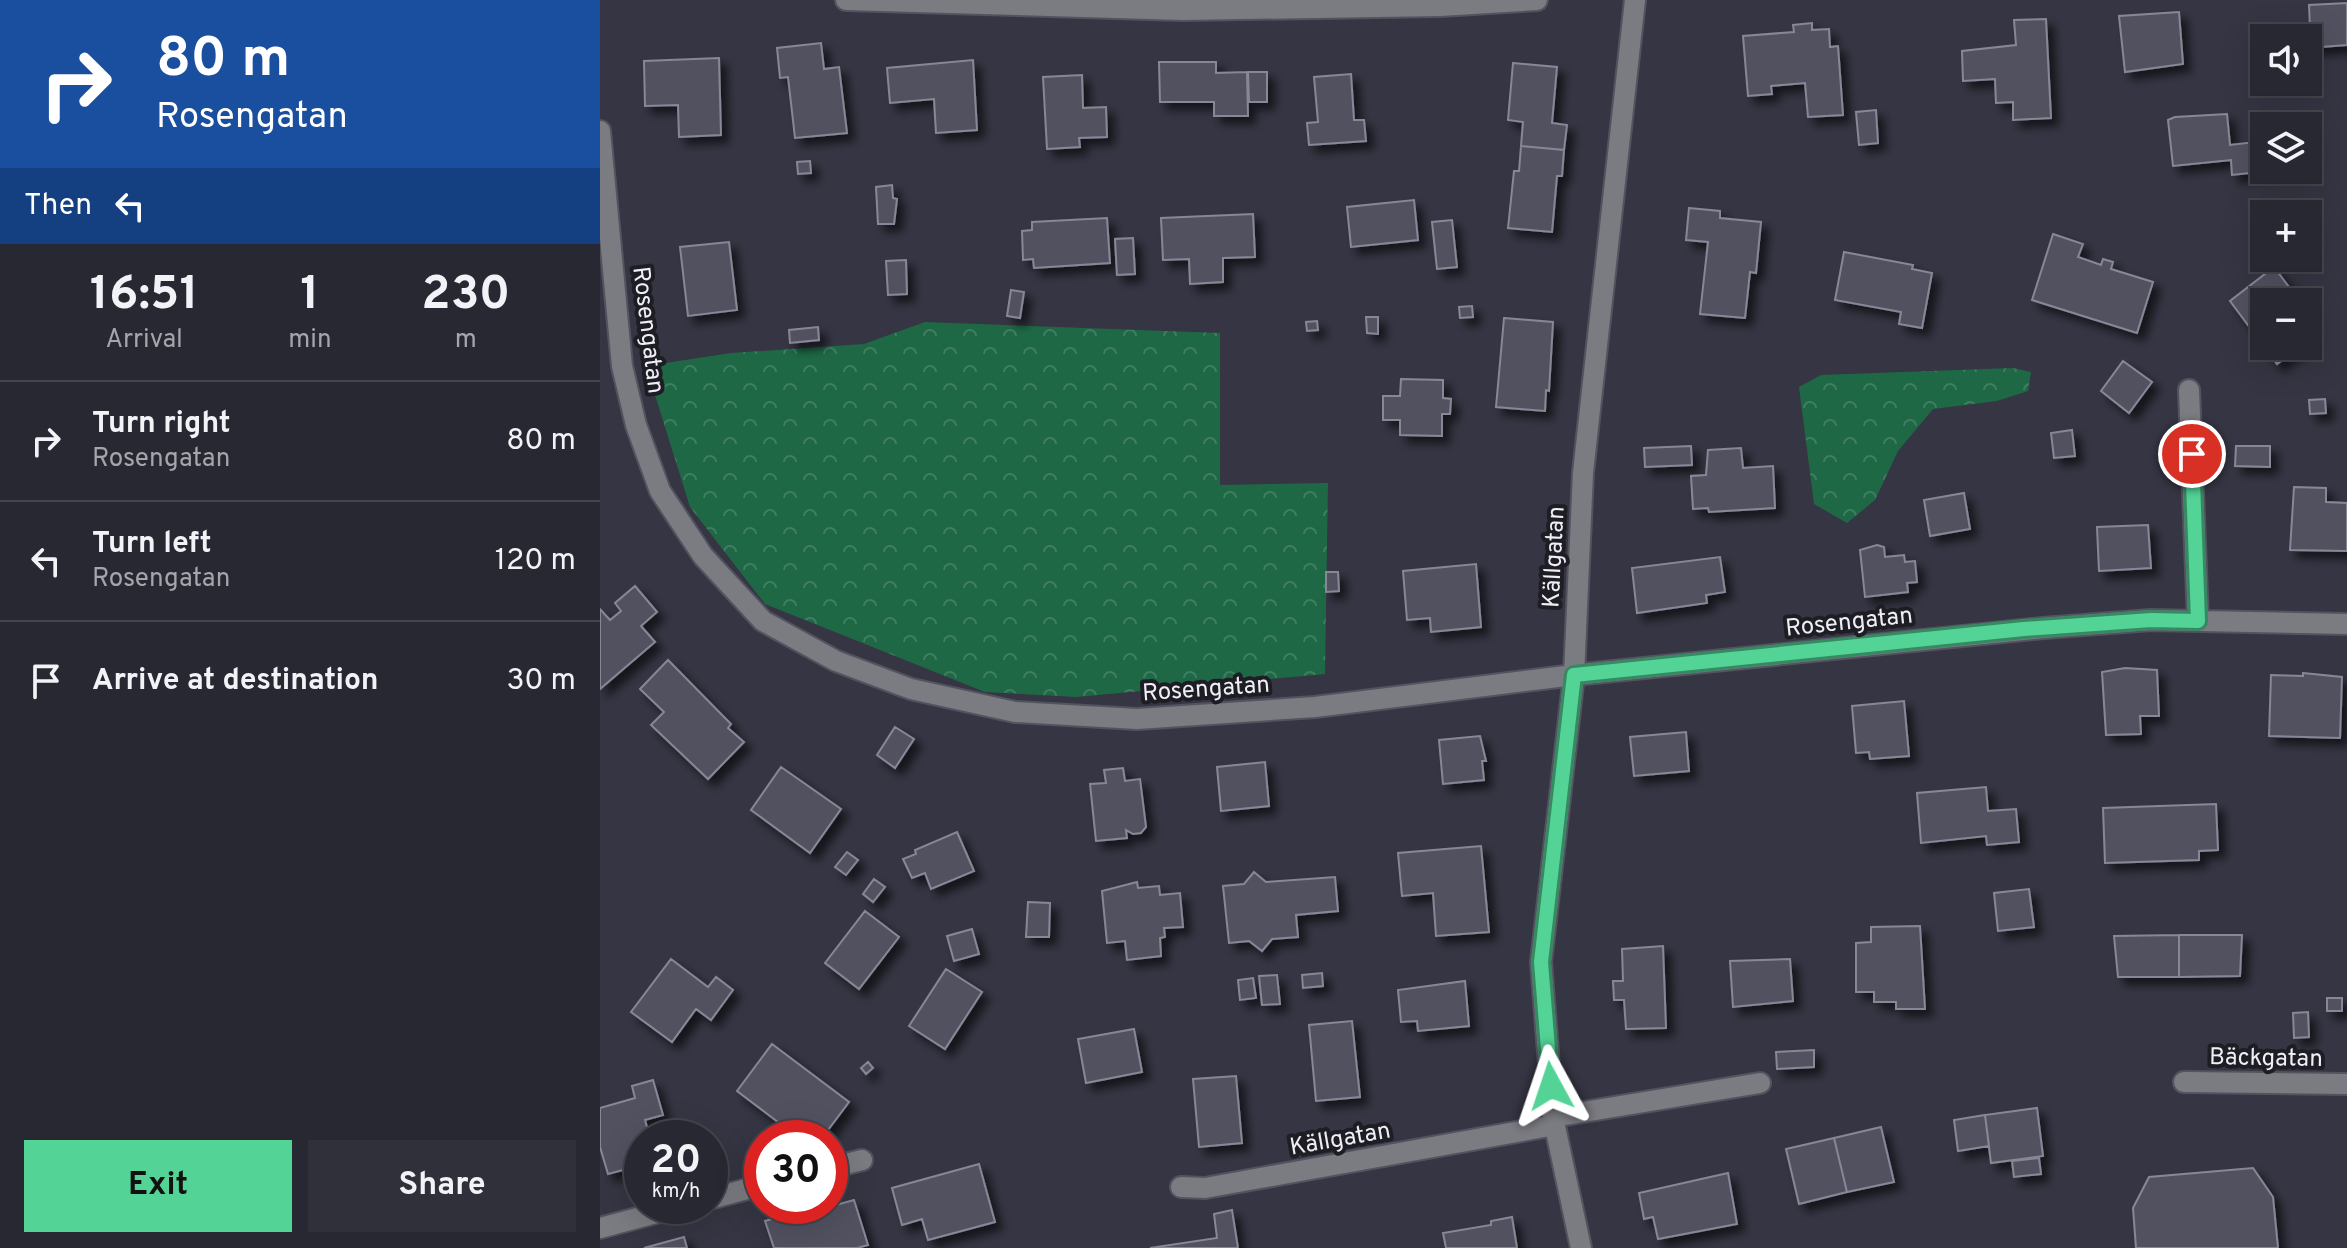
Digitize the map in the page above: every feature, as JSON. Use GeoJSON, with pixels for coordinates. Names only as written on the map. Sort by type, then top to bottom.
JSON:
{"type":"FeatureCollection","features":[{"type":"Feature","properties":{"kind":"street"},"geometry":{"type":"LineString","coordinates":[[846,0],[1440,6],[1537,0]]}},
{"type":"Feature","properties":{"kind":"street","name":"Källgatan"},"geometry":{"type":"LineString","coordinates":[[1581,1248],[1554,1121],[1541,962],[1574,675],[1583,473],[1635,0]]}},
{"type":"Feature","properties":{"kind":"street","name":"Rosengatan"},"geometry":{"type":"LineString","coordinates":[[600,131],[622,366],[636,425],[660,491],[703,556],[763,621],[836,661],[911,689],[973,705],[1048,716],[1137,719],[1315,707],[1574,675],[2043,628],[2198,621],[2347,624]]}},
{"type":"Feature","properties":{"kind":"street"},"geometry":{"type":"LineString","coordinates":[[2189,390],[2198,621]]}},
{"type":"Feature","properties":{"kind":"street","name":"Bäckgatan"},"geometry":{"type":"LineString","coordinates":[[2184,1082],[2347,1084]]}},
{"type":"Feature","properties":{"kind":"street","name":"Källgatan"},"geometry":{"type":"LineString","coordinates":[[1181,1187],[1205,1188],[1760,1083]]}},
{"type":"Feature","properties":{"kind":"street"},"geometry":{"type":"LineString","coordinates":[[848,1164],[862,1160]]}},
{"type":"Feature","properties":{"kind":"street"},"geometry":{"type":"LineString","coordinates":[[600,1228],[624,1222]]}},
{"type":"Feature","properties":{"kind":"green space"},"geometry":{"type":"Polygon","coordinates":[[[925,322],[1220,333],[1220,485],[1328,483],[1325,674],[1076,697],[985,692],[765,604],[690,507],[646,366],[731,353],[864,344],[925,322]]]}},
{"type":"Feature","properties":{"kind":"green space"},"geometry":{"type":"Polygon","coordinates":[[[2013,368],[2031,372],[2028,391],[1997,401],[1933,409],[1898,451],[1875,500],[1847,523],[1814,504],[1799,387],[1821,375],[2013,368]]]}},
{"type":"Feature","properties":{"kind":"building"},"geometry":{"type":"Polygon","coordinates":[[[2347,3],[2347,45],[2322,47],[2322,24],[2310,24],[2309,5],[2347,3]]]}},
{"type":"Feature","properties":{"kind":"building"},"geometry":{"type":"Polygon","coordinates":[[[2179,12],[2183,64],[2125,72],[2119,16],[2179,12]]]}},
{"type":"Feature","properties":{"kind":"building"},"geometry":{"type":"Polygon","coordinates":[[[2046,19],[2051,118],[2013,120],[2013,102],[1996,103],[1995,79],[1963,81],[1962,51],[2016,45],[2014,20],[2046,19]]]}},
{"type":"Feature","properties":{"kind":"building"},"geometry":{"type":"Polygon","coordinates":[[[1812,23],[1812,30],[1829,29],[1830,47],[1838,46],[1843,115],[1808,117],[1805,83],[1771,86],[1772,94],[1748,96],[1743,36],[1794,32],[1793,25],[1812,23]]]}},
{"type":"Feature","properties":{"kind":"building"},"geometry":{"type":"Polygon","coordinates":[[[821,43],[824,69],[839,67],[847,133],[795,138],[788,77],[780,78],[777,48],[821,43]]]}},
{"type":"Feature","properties":{"kind":"building"},"geometry":{"type":"Polygon","coordinates":[[[719,58],[721,135],[679,137],[678,105],[645,106],[644,61],[719,58]]]}},
{"type":"Feature","properties":{"kind":"building"},"geometry":{"type":"Polygon","coordinates":[[[973,60],[977,130],[936,133],[934,99],[890,103],[887,68],[973,60]]]}},
{"type":"Feature","properties":{"kind":"building"},"geometry":{"type":"Polygon","coordinates":[[[1159,62],[1216,62],[1216,73],[1247,72],[1248,116],[1214,116],[1214,102],[1160,102],[1159,62]]]}},
{"type":"Feature","properties":{"kind":"building"},"geometry":{"type":"Polygon","coordinates":[[[1513,63],[1557,67],[1552,123],[1567,125],[1564,150],[1521,146],[1523,122],[1508,120],[1513,63]]]}},
{"type":"Feature","properties":{"kind":"building"},"geometry":{"type":"Polygon","coordinates":[[[1248,72],[1267,72],[1267,102],[1249,102],[1248,72]]]}},
{"type":"Feature","properties":{"kind":"building"},"geometry":{"type":"Polygon","coordinates":[[[1351,74],[1354,120],[1364,120],[1366,141],[1309,145],[1307,123],[1318,122],[1314,77],[1351,74]]]}},
{"type":"Feature","properties":{"kind":"building"},"geometry":{"type":"Polygon","coordinates":[[[1082,75],[1083,108],[1106,107],[1107,137],[1079,138],[1080,147],[1047,149],[1043,77],[1082,75]]]}},
{"type":"Feature","properties":{"kind":"building"},"geometry":{"type":"Polygon","coordinates":[[[1876,110],[1878,143],[1859,145],[1856,112],[1876,110]]]}},
{"type":"Feature","properties":{"kind":"building"},"geometry":{"type":"Polygon","coordinates":[[[2227,114],[2230,145],[2250,143],[2250,173],[2232,175],[2231,160],[2173,166],[2168,120],[2227,114]]]}},
{"type":"Feature","properties":{"kind":"building"},"geometry":{"type":"Polygon","coordinates":[[[1521,146],[1564,150],[1562,176],[1557,176],[1552,232],[1508,228],[1514,171],[1519,171],[1521,146]]]}},
{"type":"Feature","properties":{"kind":"building"},"geometry":{"type":"Polygon","coordinates":[[[810,161],[811,173],[798,174],[797,162],[810,161]]]}},
{"type":"Feature","properties":{"kind":"building"},"geometry":{"type":"Polygon","coordinates":[[[892,185],[893,198],[897,199],[894,224],[878,224],[876,187],[892,185]]]}},
{"type":"Feature","properties":{"kind":"building"},"geometry":{"type":"Polygon","coordinates":[[[1414,200],[1418,240],[1351,247],[1347,207],[1414,200]]]}},
{"type":"Feature","properties":{"kind":"building"},"geometry":{"type":"Polygon","coordinates":[[[1689,208],[1720,211],[1720,218],[1761,222],[1756,273],[1750,272],[1745,318],[1700,314],[1708,242],[1686,240],[1689,208]]]}},
{"type":"Feature","properties":{"kind":"building"},"geometry":{"type":"Polygon","coordinates":[[[1253,214],[1255,257],[1223,258],[1223,282],[1190,284],[1189,259],[1163,260],[1161,218],[1253,214]]]}},
{"type":"Feature","properties":{"kind":"building"},"geometry":{"type":"Polygon","coordinates":[[[1107,218],[1110,263],[1034,268],[1033,259],[1023,260],[1022,231],[1032,230],[1032,222],[1107,218]]]}},
{"type":"Feature","properties":{"kind":"building"},"geometry":{"type":"Polygon","coordinates":[[[1452,220],[1457,267],[1437,269],[1432,222],[1452,220]]]}},
{"type":"Feature","properties":{"kind":"building"},"geometry":{"type":"Polygon","coordinates":[[[2053,234],[2083,244],[2078,257],[2101,265],[2103,259],[2113,262],[2111,269],[2153,282],[2137,333],[2032,300],[2053,234]]]}},
{"type":"Feature","properties":{"kind":"building"},"geometry":{"type":"Polygon","coordinates":[[[1133,238],[1135,274],[1117,275],[1115,239],[1133,238]]]}},
{"type":"Feature","properties":{"kind":"building"},"geometry":{"type":"Polygon","coordinates":[[[729,242],[737,310],[688,316],[680,247],[729,242]]]}},
{"type":"Feature","properties":{"kind":"building"},"geometry":{"type":"Polygon","coordinates":[[[1844,252],[1913,265],[1912,269],[1932,273],[1922,328],[1899,324],[1901,312],[1835,300],[1844,252]]]}},
{"type":"Feature","properties":{"kind":"building"},"geometry":{"type":"Polygon","coordinates":[[[906,260],[907,294],[888,295],[886,261],[906,260]]]}},
{"type":"Feature","properties":{"kind":"building"},"geometry":{"type":"Polygon","coordinates":[[[2268,272],[2278,272],[2290,288],[2250,288],[2250,328],[2230,301],[2268,272]]]}},
{"type":"Feature","properties":{"kind":"building"},"geometry":{"type":"Polygon","coordinates":[[[1011,290],[1024,292],[1020,318],[1007,316],[1011,290]]]}},
{"type":"Feature","properties":{"kind":"building"},"geometry":{"type":"Polygon","coordinates":[[[1472,306],[1473,317],[1460,318],[1459,307],[1472,306]]]}},
{"type":"Feature","properties":{"kind":"building"},"geometry":{"type":"Polygon","coordinates":[[[1366,317],[1378,317],[1378,334],[1367,333],[1366,317]]]}},
{"type":"Feature","properties":{"kind":"building"},"geometry":{"type":"Polygon","coordinates":[[[1504,318],[1553,322],[1545,411],[1496,407],[1504,318]]]}},
{"type":"Feature","properties":{"kind":"building"},"geometry":{"type":"Polygon","coordinates":[[[1317,321],[1318,330],[1307,331],[1306,322],[1317,321]]]}},
{"type":"Feature","properties":{"kind":"building"},"geometry":{"type":"Polygon","coordinates":[[[818,327],[819,340],[790,343],[789,330],[818,327]]]}},
{"type":"Feature","properties":{"kind":"building"},"geometry":{"type":"Polygon","coordinates":[[[2123,361],[2152,382],[2129,413],[2101,391],[2123,361]]]}},
{"type":"Feature","properties":{"kind":"building"},"geometry":{"type":"Polygon","coordinates":[[[1401,379],[1443,380],[1443,398],[1451,399],[1450,414],[1442,414],[1442,436],[1400,435],[1400,420],[1383,420],[1383,396],[1400,396],[1401,379]]]}},
{"type":"Feature","properties":{"kind":"building"},"geometry":{"type":"Polygon","coordinates":[[[2325,399],[2326,413],[2310,414],[2309,400],[2325,399]]]}},
{"type":"Feature","properties":{"kind":"building"},"geometry":{"type":"Polygon","coordinates":[[[2072,430],[2075,456],[2054,458],[2051,433],[2072,430]]]}},
{"type":"Feature","properties":{"kind":"building"},"geometry":{"type":"Polygon","coordinates":[[[1691,446],[1692,465],[1645,467],[1644,448],[1691,446]]]}},
{"type":"Feature","properties":{"kind":"building"},"geometry":{"type":"Polygon","coordinates":[[[2236,446],[2270,446],[2270,467],[2235,466],[2236,446]]]}},
{"type":"Feature","properties":{"kind":"building"},"geometry":{"type":"Polygon","coordinates":[[[1741,448],[1743,468],[1773,466],[1775,508],[1709,512],[1708,508],[1693,509],[1691,476],[1706,475],[1708,450],[1741,448]]]}},
{"type":"Feature","properties":{"kind":"building"},"geometry":{"type":"Polygon","coordinates":[[[2294,487],[2326,488],[2326,502],[2347,503],[2347,551],[2290,550],[2294,487]]]}},
{"type":"Feature","properties":{"kind":"building"},"geometry":{"type":"Polygon","coordinates":[[[1964,493],[1970,529],[1930,536],[1924,500],[1964,493]]]}},
{"type":"Feature","properties":{"kind":"building"},"geometry":{"type":"Polygon","coordinates":[[[2148,525],[2151,568],[2099,571],[2097,527],[2148,525]]]}},
{"type":"Feature","properties":{"kind":"building"},"geometry":{"type":"Polygon","coordinates":[[[1877,545],[1884,547],[1885,557],[1904,555],[1905,562],[1915,561],[1917,582],[1907,583],[1908,592],[1865,597],[1860,550],[1877,545]]]}},
{"type":"Feature","properties":{"kind":"building"},"geometry":{"type":"Polygon","coordinates":[[[1720,557],[1725,592],[1706,595],[1707,603],[1637,613],[1632,568],[1720,557]]]}},
{"type":"Feature","properties":{"kind":"building"},"geometry":{"type":"Polygon","coordinates":[[[1476,564],[1481,627],[1431,632],[1430,618],[1407,620],[1403,571],[1476,564]]]}},
{"type":"Feature","properties":{"kind":"building"},"geometry":{"type":"Polygon","coordinates":[[[1326,572],[1338,572],[1339,591],[1326,592],[1326,572]]]}},
{"type":"Feature","properties":{"kind":"building"},"geometry":{"type":"Polygon","coordinates":[[[635,586],[657,612],[641,626],[655,642],[600,689],[600,609],[610,620],[621,611],[615,603],[635,586]]]}},
{"type":"Feature","properties":{"kind":"building"},"geometry":{"type":"Polygon","coordinates":[[[668,660],[731,724],[728,728],[744,742],[708,779],[651,725],[664,712],[640,689],[668,660]]]}},
{"type":"Feature","properties":{"kind":"building"},"geometry":{"type":"Polygon","coordinates":[[[2125,668],[2157,670],[2159,716],[2140,716],[2141,734],[2106,735],[2102,672],[2125,668]]]}},
{"type":"Feature","properties":{"kind":"building"},"geometry":{"type":"Polygon","coordinates":[[[2303,673],[2342,677],[2340,738],[2269,736],[2271,675],[2303,676],[2303,673]]]}},
{"type":"Feature","properties":{"kind":"building"},"geometry":{"type":"Polygon","coordinates":[[[1904,701],[1909,756],[1870,759],[1869,752],[1856,753],[1852,706],[1904,701]]]}},
{"type":"Feature","properties":{"kind":"building"},"geometry":{"type":"Polygon","coordinates":[[[895,727],[914,739],[895,768],[877,755],[895,727]]]}},
{"type":"Feature","properties":{"kind":"building"},"geometry":{"type":"Polygon","coordinates":[[[1686,732],[1689,771],[1634,776],[1630,737],[1686,732]]]}},
{"type":"Feature","properties":{"kind":"building"},"geometry":{"type":"Polygon","coordinates":[[[1480,736],[1486,761],[1482,761],[1484,780],[1443,784],[1439,740],[1480,736]]]}},
{"type":"Feature","properties":{"kind":"building"},"geometry":{"type":"Polygon","coordinates":[[[1265,762],[1269,806],[1221,811],[1217,767],[1265,762]]]}},
{"type":"Feature","properties":{"kind":"building"},"geometry":{"type":"Polygon","coordinates":[[[781,767],[841,809],[810,853],[751,810],[781,767]]]}},
{"type":"Feature","properties":{"kind":"building"},"geometry":{"type":"Polygon","coordinates":[[[1123,768],[1125,781],[1140,779],[1146,827],[1141,833],[1133,834],[1126,830],[1127,838],[1096,841],[1090,784],[1106,783],[1104,770],[1123,768]]]}},
{"type":"Feature","properties":{"kind":"building"},"geometry":{"type":"Polygon","coordinates":[[[1986,787],[1988,811],[2016,809],[2019,842],[1987,845],[1986,836],[1921,843],[1917,793],[1986,787]]]}},
{"type":"Feature","properties":{"kind":"building"},"geometry":{"type":"Polygon","coordinates":[[[2216,804],[2218,850],[2199,851],[2199,860],[2105,863],[2103,808],[2216,804]]]}},
{"type":"Feature","properties":{"kind":"building"},"geometry":{"type":"Polygon","coordinates":[[[957,832],[974,871],[931,889],[925,873],[912,878],[903,859],[916,854],[915,850],[957,832]]]}},
{"type":"Feature","properties":{"kind":"building"},"geometry":{"type":"Polygon","coordinates":[[[1481,846],[1489,932],[1436,936],[1433,893],[1402,896],[1398,853],[1481,846]]]}},
{"type":"Feature","properties":{"kind":"building"},"geometry":{"type":"Polygon","coordinates":[[[847,852],[858,860],[846,875],[835,867],[847,852]]]}},
{"type":"Feature","properties":{"kind":"building"},"geometry":{"type":"Polygon","coordinates":[[[1254,872],[1266,882],[1335,877],[1338,911],[1296,915],[1298,937],[1272,939],[1262,951],[1249,941],[1229,943],[1223,886],[1244,884],[1254,872]]]}},
{"type":"Feature","properties":{"kind":"building"},"geometry":{"type":"Polygon","coordinates":[[[874,879],[885,887],[873,902],[863,894],[874,879]]]}},
{"type":"Feature","properties":{"kind":"building"},"geometry":{"type":"Polygon","coordinates":[[[1137,882],[1138,888],[1159,886],[1160,895],[1180,893],[1183,927],[1164,928],[1165,937],[1160,938],[1161,956],[1127,960],[1125,941],[1107,943],[1102,891],[1137,882]]]}},
{"type":"Feature","properties":{"kind":"building"},"geometry":{"type":"Polygon","coordinates":[[[2029,889],[2034,927],[1998,931],[1994,893],[2029,889]]]}},
{"type":"Feature","properties":{"kind":"building"},"geometry":{"type":"Polygon","coordinates":[[[1028,902],[1050,903],[1049,937],[1026,937],[1028,902]]]}},
{"type":"Feature","properties":{"kind":"building"},"geometry":{"type":"Polygon","coordinates":[[[865,911],[899,937],[859,989],[825,963],[865,911]]]}},
{"type":"Feature","properties":{"kind":"building"},"geometry":{"type":"Polygon","coordinates":[[[1920,926],[1925,1009],[1896,1009],[1896,1002],[1874,1002],[1874,992],[1856,992],[1856,943],[1871,942],[1871,927],[1920,926]]]}},
{"type":"Feature","properties":{"kind":"building"},"geometry":{"type":"Polygon","coordinates":[[[972,929],[979,954],[954,961],[947,936],[972,929]]]}},
{"type":"Feature","properties":{"kind":"building"},"geometry":{"type":"Polygon","coordinates":[[[2179,935],[2179,977],[2118,977],[2114,936],[2179,935]]]}},
{"type":"Feature","properties":{"kind":"building"},"geometry":{"type":"Polygon","coordinates":[[[2179,935],[2242,935],[2240,976],[2179,977],[2179,935]]]}},
{"type":"Feature","properties":{"kind":"building"},"geometry":{"type":"Polygon","coordinates":[[[1663,946],[1666,1028],[1626,1029],[1624,1000],[1614,1000],[1613,981],[1623,981],[1622,949],[1663,946]]]}},
{"type":"Feature","properties":{"kind":"building"},"geometry":{"type":"Polygon","coordinates":[[[671,959],[708,987],[716,977],[733,990],[711,1020],[696,1009],[672,1042],[631,1012],[671,959]]]}},
{"type":"Feature","properties":{"kind":"building"},"geometry":{"type":"Polygon","coordinates":[[[1790,959],[1793,1001],[1733,1007],[1730,961],[1790,959]]]}},
{"type":"Feature","properties":{"kind":"building"},"geometry":{"type":"Polygon","coordinates":[[[946,969],[982,992],[945,1049],[909,1026],[946,969]]]}},
{"type":"Feature","properties":{"kind":"building"},"geometry":{"type":"Polygon","coordinates":[[[1322,973],[1323,986],[1303,988],[1302,975],[1322,973]]]}},
{"type":"Feature","properties":{"kind":"building"},"geometry":{"type":"Polygon","coordinates":[[[1277,975],[1280,1004],[1262,1005],[1259,976],[1277,975]]]}},
{"type":"Feature","properties":{"kind":"building"},"geometry":{"type":"Polygon","coordinates":[[[1253,978],[1256,998],[1240,1000],[1238,980],[1253,978]]]}},
{"type":"Feature","properties":{"kind":"building"},"geometry":{"type":"Polygon","coordinates":[[[1465,981],[1469,1026],[1418,1031],[1417,1021],[1401,1022],[1398,990],[1465,981]]]}},
{"type":"Feature","properties":{"kind":"building"},"geometry":{"type":"Polygon","coordinates":[[[2327,998],[2342,998],[2342,1011],[2327,1011],[2327,998]]]}},
{"type":"Feature","properties":{"kind":"building"},"geometry":{"type":"Polygon","coordinates":[[[2308,1012],[2309,1037],[2294,1038],[2293,1013],[2308,1012]]]}},
{"type":"Feature","properties":{"kind":"building"},"geometry":{"type":"Polygon","coordinates":[[[1352,1021],[1360,1097],[1316,1101],[1309,1025],[1352,1021]]]}},
{"type":"Feature","properties":{"kind":"building"},"geometry":{"type":"Polygon","coordinates":[[[1134,1029],[1142,1072],[1086,1083],[1078,1039],[1134,1029]]]}},
{"type":"Feature","properties":{"kind":"building"},"geometry":{"type":"Polygon","coordinates":[[[772,1044],[849,1102],[836,1120],[775,1120],[737,1091],[772,1044]]]}},
{"type":"Feature","properties":{"kind":"building"},"geometry":{"type":"Polygon","coordinates":[[[1814,1050],[1814,1067],[1777,1069],[1776,1052],[1814,1050]]]}},
{"type":"Feature","properties":{"kind":"building"},"geometry":{"type":"Polygon","coordinates":[[[868,1062],[873,1068],[866,1074],[861,1068],[868,1062]]]}},
{"type":"Feature","properties":{"kind":"building"},"geometry":{"type":"Polygon","coordinates":[[[1236,1076],[1242,1143],[1199,1147],[1193,1079],[1236,1076]]]}},
{"type":"Feature","properties":{"kind":"building"},"geometry":{"type":"Polygon","coordinates":[[[653,1080],[663,1115],[645,1120],[624,1120],[624,1170],[608,1174],[600,1147],[600,1108],[635,1098],[632,1086],[653,1080]]]}},
{"type":"Feature","properties":{"kind":"building"},"geometry":{"type":"Polygon","coordinates":[[[2037,1108],[2043,1156],[1991,1163],[1985,1115],[2037,1108]]]}},
{"type":"Feature","properties":{"kind":"building"},"geometry":{"type":"Polygon","coordinates":[[[1985,1115],[1989,1146],[1958,1151],[1954,1120],[1985,1115]]]}},
{"type":"Feature","properties":{"kind":"building"},"geometry":{"type":"Polygon","coordinates":[[[1881,1127],[1894,1182],[1847,1192],[1834,1138],[1881,1127]]]}},
{"type":"Feature","properties":{"kind":"building"},"geometry":{"type":"Polygon","coordinates":[[[1834,1138],[1847,1192],[1799,1204],[1786,1149],[1834,1138]]]}},
{"type":"Feature","properties":{"kind":"building"},"geometry":{"type":"Polygon","coordinates":[[[2039,1158],[2041,1174],[2014,1177],[2012,1161],[2039,1158]]]}},
{"type":"Feature","properties":{"kind":"building"},"geometry":{"type":"Polygon","coordinates":[[[979,1164],[995,1222],[928,1240],[922,1219],[902,1225],[892,1188],[979,1164]]]}},
{"type":"Feature","properties":{"kind":"building"},"geometry":{"type":"Polygon","coordinates":[[[2253,1168],[2273,1197],[2278,1248],[2136,1248],[2133,1208],[2149,1177],[2253,1168]]]}},
{"type":"Feature","properties":{"kind":"building"},"geometry":{"type":"Polygon","coordinates":[[[1728,1173],[1737,1224],[1658,1239],[1653,1217],[1644,1219],[1639,1193],[1728,1173]]]}},
{"type":"Feature","properties":{"kind":"building"},"geometry":{"type":"Polygon","coordinates":[[[854,1200],[868,1245],[857,1248],[774,1248],[766,1224],[848,1224],[848,1202],[854,1200]]]}},
{"type":"Feature","properties":{"kind":"building"},"geometry":{"type":"Polygon","coordinates":[[[1232,1210],[1238,1248],[1150,1248],[1217,1238],[1214,1214],[1232,1210]]]}},
{"type":"Feature","properties":{"kind":"building"},"geometry":{"type":"Polygon","coordinates":[[[1512,1217],[1517,1248],[1446,1248],[1443,1233],[1491,1225],[1491,1221],[1512,1217]]]}},
{"type":"Feature","properties":{"kind":"building"},"geometry":{"type":"Polygon","coordinates":[[[684,1237],[687,1248],[644,1248],[684,1237]]]}},
{"type":"Feature","properties":{"kind":"route"},"geometry":{"type":"LineString","coordinates":[[1551,1086],[1541,962],[1574,675],[2024,629],[2151,620],[2198,621],[2192,454]]}}]}
